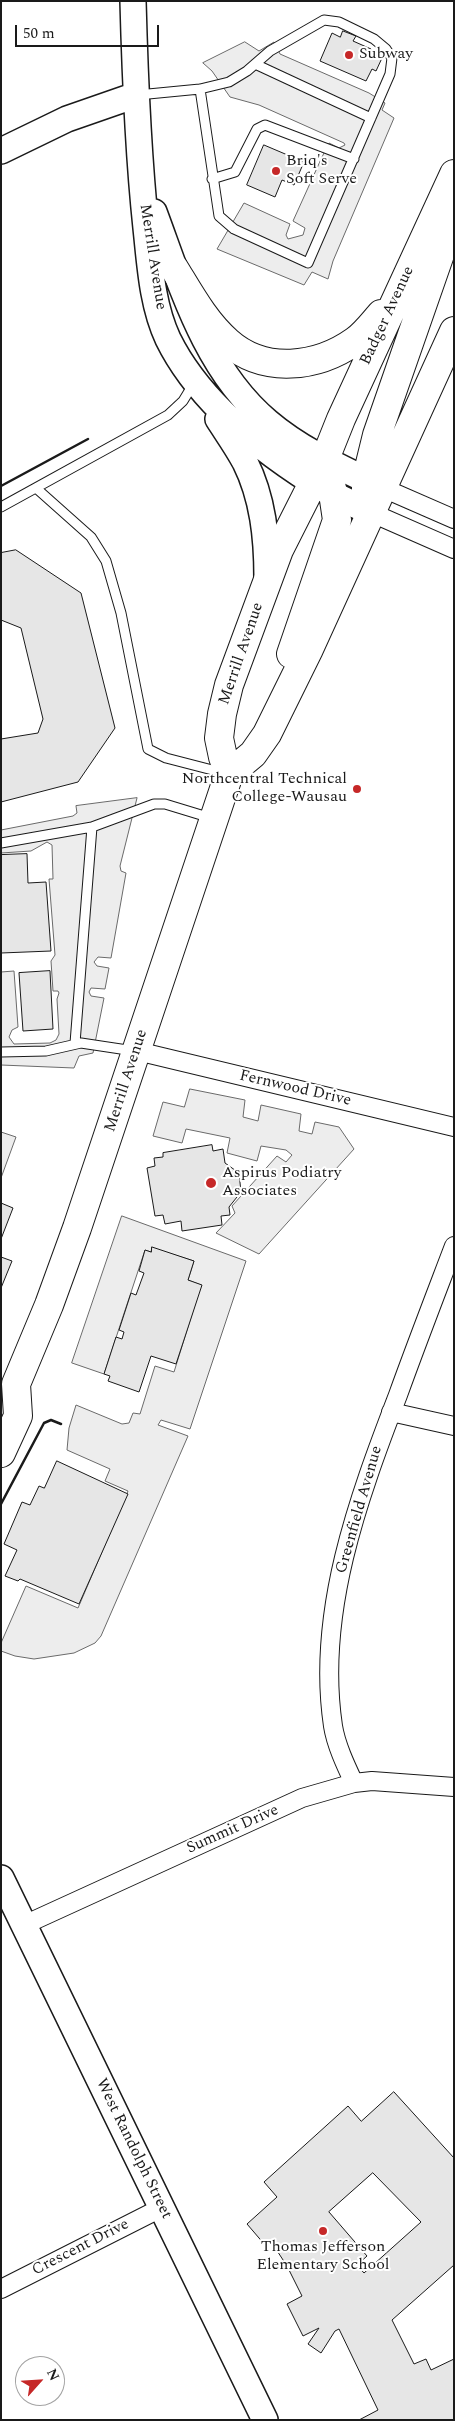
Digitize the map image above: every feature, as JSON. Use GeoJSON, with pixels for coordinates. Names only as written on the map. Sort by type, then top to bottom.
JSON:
{"type":"FeatureCollection","features":[{"type":"Feature","properties":{"kind":"main road","name":"Merrill Avenue"},"geometry":{"type":"LineString","coordinates":[[133,1],[141,178],[156,303],[169,341],[195,381],[241,429],[324,478],[372,513]]}},
{"type":"Feature","properties":{"kind":"main road"},"geometry":{"type":"LineString","coordinates":[[1,151],[67,119],[136,95]]}},
{"type":"Feature","properties":{"kind":"main road","name":"Badger Avenue"},"geometry":{"type":"LineString","coordinates":[[324,478],[341,419],[454,174]]}},
{"type":"Feature","properties":{"kind":"main road","name":"Merrill Avenue"},"geometry":{"type":"LineString","coordinates":[[1,1453],[18,1416],[9,1388],[66,1261],[229,774],[257,749],[267,734],[372,513],[374,484],[324,478],[229,382],[209,348],[174,268],[141,178]]}},
{"type":"Feature","properties":{"kind":"main road"},"geometry":{"type":"LineString","coordinates":[[374,484],[379,428],[454,214]]}},
{"type":"Feature","properties":{"kind":"main road"},"geometry":{"type":"LineString","coordinates":[[174,268],[211,323],[230,344],[252,357],[281,364],[312,360],[349,345],[363,334],[398,296]]}},
{"type":"Feature","properties":{"kind":"main road"},"geometry":{"type":"LineString","coordinates":[[374,484],[454,331]]}},
{"type":"Feature","properties":{"kind":"main road"},"geometry":{"type":"LineString","coordinates":[[195,381],[241,454],[253,481],[265,527],[267,580]]}},
{"type":"Feature","properties":{"kind":"main road","name":"Merrill Avenue"},"geometry":{"type":"LineString","coordinates":[[229,774],[220,745],[222,714],[229,685],[267,580],[290,527],[324,478]]}},
{"type":"Feature","properties":{"kind":"main road"},"geometry":{"type":"LineString","coordinates":[[267,734],[302,619],[336,525],[324,478]]}},
{"type":"Feature","properties":{"kind":"main road","name":"West Randolph Street"},"geometry":{"type":"LineString","coordinates":[[1,1878],[265,2420]]}},
{"type":"Feature","properties":{"kind":"street"},"geometry":{"type":"LineString","coordinates":[[374,484],[454,519]]}},
{"type":"Feature","properties":{"kind":"street"},"geometry":{"type":"LineString","coordinates":[[372,513],[454,549]]}},
{"type":"Feature","properties":{"kind":"street","name":"Fernwood Drive"},"geometry":{"type":"LineString","coordinates":[[137,1051],[454,1126]]}},
{"type":"Feature","properties":{"kind":"street","name":"Greenfield Avenue"},"geometry":{"type":"LineString","coordinates":[[354,1783],[334,1729],[329,1684],[329,1641],[341,1575],[374,1458],[454,1246]]}},
{"type":"Feature","properties":{"kind":"street"},"geometry":{"type":"LineString","coordinates":[[391,1412],[454,1426]]}},
{"type":"Feature","properties":{"kind":"street","name":"Summit Drive"},"geometry":{"type":"LineString","coordinates":[[24,1925],[302,1798],[354,1783],[372,1781],[454,1787]]}},
{"type":"Feature","properties":{"kind":"street","name":"Crescent Drive"},"geometry":{"type":"LineString","coordinates":[[1,2289],[161,2208]]}},
{"type":"Feature","properties":{"kind":"lane"},"geometry":{"type":"LineString","coordinates":[[136,95],[200,89],[235,79],[270,51],[318,23],[328,20],[339,22],[380,43],[392,58],[390,74],[308,263],[227,225],[218,212],[200,89]]}},
{"type":"Feature","properties":{"kind":"lane"},"geometry":{"type":"LineString","coordinates":[[255,64],[371,118]]}},
{"type":"Feature","properties":{"kind":"lane"},"geometry":{"type":"LineString","coordinates":[[212,179],[235,172],[255,133],[265,125],[354,159]]}},
{"type":"Feature","properties":{"kind":"lane"},"geometry":{"type":"LineString","coordinates":[[1,507],[168,415],[183,401],[195,381]]}},
{"type":"Feature","properties":{"kind":"lane"},"geometry":{"type":"LineString","coordinates":[[36,488],[91,537],[106,561],[122,613],[148,750],[166,758],[229,774]]}},
{"type":"Feature","properties":{"kind":"lane"},"geometry":{"type":"LineString","coordinates":[[1,844],[92,827],[148,805],[159,804],[213,819]]}},
{"type":"Feature","properties":{"kind":"lane"},"geometry":{"type":"LineString","coordinates":[[75,1044],[92,827]]}},
{"type":"Feature","properties":{"kind":"lane"},"geometry":{"type":"LineString","coordinates":[[1,1052],[46,1051],[75,1044],[99,1044],[137,1051]]}},
{"type":"Feature","properties":{"kind":"shaded area"},"geometry":{"type":"Polygon","coordinates":[[[245,42],[259,51],[274,42],[280,54],[369,93],[385,103],[382,110],[394,118],[333,261],[328,279],[312,272],[304,285],[217,249],[244,203],[290,224],[286,235],[288,239],[303,235],[305,228],[293,221],[322,157],[329,143],[339,148],[345,145],[259,105],[230,97],[212,71],[203,63],[245,42]]]}},
{"type":"Feature","properties":{"kind":"shaded area"},"geometry":{"type":"Polygon","coordinates":[[[137,798],[120,866],[121,871],[126,873],[111,958],[98,957],[94,962],[97,966],[109,968],[105,989],[91,988],[89,992],[91,996],[104,998],[93,1053],[79,1056],[74,1068],[1,1065],[1,972],[14,971],[18,1027],[12,1030],[9,1037],[14,1044],[50,1043],[56,1040],[59,1034],[57,999],[59,993],[58,991],[53,991],[51,961],[55,955],[49,879],[53,879],[52,845],[47,842],[31,851],[1,853],[1,830],[73,816],[77,813],[76,806],[137,798]]]}},
{"type":"Feature","properties":{"kind":"shaded area"},"geometry":{"type":"Polygon","coordinates":[[[190,1089],[245,1100],[243,1117],[258,1121],[261,1105],[301,1114],[299,1131],[312,1134],[315,1122],[339,1127],[354,1149],[259,1254],[216,1233],[235,1213],[232,1206],[277,1156],[286,1162],[292,1155],[286,1150],[261,1146],[257,1161],[227,1153],[230,1138],[186,1129],[182,1143],[153,1136],[163,1102],[184,1107],[190,1089]]]}},
{"type":"Feature","properties":{"kind":"shaded area"},"geometry":{"type":"Polygon","coordinates":[[[1,1132],[16,1137],[1,1178],[1,1132]]]}},
{"type":"Feature","properties":{"kind":"shaded area"},"geometry":{"type":"Polygon","coordinates":[[[122,1216],[246,1261],[190,1429],[161,1420],[158,1425],[188,1436],[101,1636],[95,1643],[74,1653],[34,1659],[15,1656],[1,1651],[1,1643],[26,1586],[78,1608],[128,1491],[105,1481],[110,1469],[67,1450],[69,1428],[76,1405],[122,1424],[129,1423],[133,1413],[140,1414],[155,1366],[174,1372],[201,1285],[188,1280],[194,1261],[152,1248],[151,1252],[145,1250],[104,1374],[72,1363],[122,1216]]]}},
{"type":"Feature","properties":{"kind":"building","name":"Subway"},"geometry":{"type":"Polygon","coordinates":[[[343,31],[356,36],[353,41],[371,49],[370,53],[382,58],[376,71],[372,69],[366,81],[320,61],[332,33],[340,37],[343,31]]]}},
{"type":"Feature","properties":{"kind":"building","name":"Briq's Soft Serve"},"geometry":{"type":"Polygon","coordinates":[[[264,145],[304,162],[294,185],[282,180],[275,197],[247,185],[264,145]]]}},
{"type":"Feature","properties":{"kind":"building"},"geometry":{"type":"Polygon","coordinates":[[[16,550],[81,593],[115,728],[78,782],[1,802],[1,739],[38,733],[43,719],[21,628],[1,620],[1,553],[16,550]]]}},
{"type":"Feature","properties":{"kind":"building"},"geometry":{"type":"Polygon","coordinates":[[[27,854],[28,883],[46,882],[51,951],[1,953],[1,855],[27,854]]]}},
{"type":"Feature","properties":{"kind":"building"},"geometry":{"type":"Polygon","coordinates":[[[50,971],[53,1029],[23,1031],[19,973],[50,971]]]}},
{"type":"Feature","properties":{"kind":"building"},"geometry":{"type":"Polygon","coordinates":[[[212,1145],[213,1151],[223,1149],[225,1163],[239,1173],[241,1192],[229,1207],[230,1215],[221,1216],[222,1225],[182,1231],[181,1221],[165,1224],[163,1215],[155,1216],[147,1168],[155,1166],[154,1158],[163,1157],[163,1153],[212,1145]]]}},
{"type":"Feature","properties":{"kind":"building"},"geometry":{"type":"Polygon","coordinates":[[[1,1203],[13,1208],[1,1239],[1,1203]]]}},
{"type":"Feature","properties":{"kind":"building"},"geometry":{"type":"Polygon","coordinates":[[[152,1247],[194,1261],[188,1280],[202,1285],[176,1364],[151,1356],[139,1392],[108,1381],[110,1376],[104,1374],[116,1337],[122,1339],[124,1332],[119,1330],[131,1293],[136,1295],[144,1273],[139,1271],[145,1250],[151,1252],[152,1247]]]}},
{"type":"Feature","properties":{"kind":"building"},"geometry":{"type":"Polygon","coordinates":[[[1,1257],[12,1261],[1,1288],[1,1257]]]}},
{"type":"Feature","properties":{"kind":"building"},"geometry":{"type":"Polygon","coordinates":[[[57,1461],[128,1494],[79,1604],[20,1579],[18,1581],[5,1576],[17,1550],[4,1544],[22,1502],[30,1505],[39,1486],[44,1488],[57,1461]]]}},
{"type":"Feature","properties":{"kind":"building"},"geometry":{"type":"Polygon","coordinates":[[[394,2092],[454,2158],[454,2265],[392,2320],[414,2364],[426,2359],[431,2370],[454,2359],[454,2420],[359,2420],[378,2410],[339,2329],[335,2331],[321,2353],[308,2344],[319,2328],[303,2336],[287,2304],[302,2296],[287,2266],[270,2240],[265,2245],[247,2224],[277,2197],[264,2182],[348,2106],[361,2121],[394,2092]],[[373,2173],[329,2212],[367,2256],[357,2265],[364,2273],[421,2222],[373,2173]]]}},
{"type":"Feature","properties":{"kind":"wall"},"geometry":{"type":"LineString","coordinates":[[1,486],[88,439]]}},
{"type":"Feature","properties":{"kind":"wall"},"geometry":{"type":"LineString","coordinates":[[1,1504],[44,1423],[51,1420],[61,1424]]}},
{"type":"Feature","properties":{"kind":"place","name":"Subway"},"geometry":{"type":"Point","coordinates":[349,55]}},
{"type":"Feature","properties":{"kind":"place","name":"Briq's Soft Serve"},"geometry":{"type":"Point","coordinates":[276,171]}},
{"type":"Feature","properties":{"kind":"place","name":"Northcentral Technical College-Wausau"},"geometry":{"type":"Point","coordinates":[357,789]}},
{"type":"Feature","properties":{"kind":"place","name":"Aspirus Podiatry Associates"},"geometry":{"type":"Point","coordinates":[211,1183]}},
{"type":"Feature","properties":{"kind":"place","name":"Thomas Jefferson Elementary School"},"geometry":{"type":"Point","coordinates":[323,2231]}}]}
